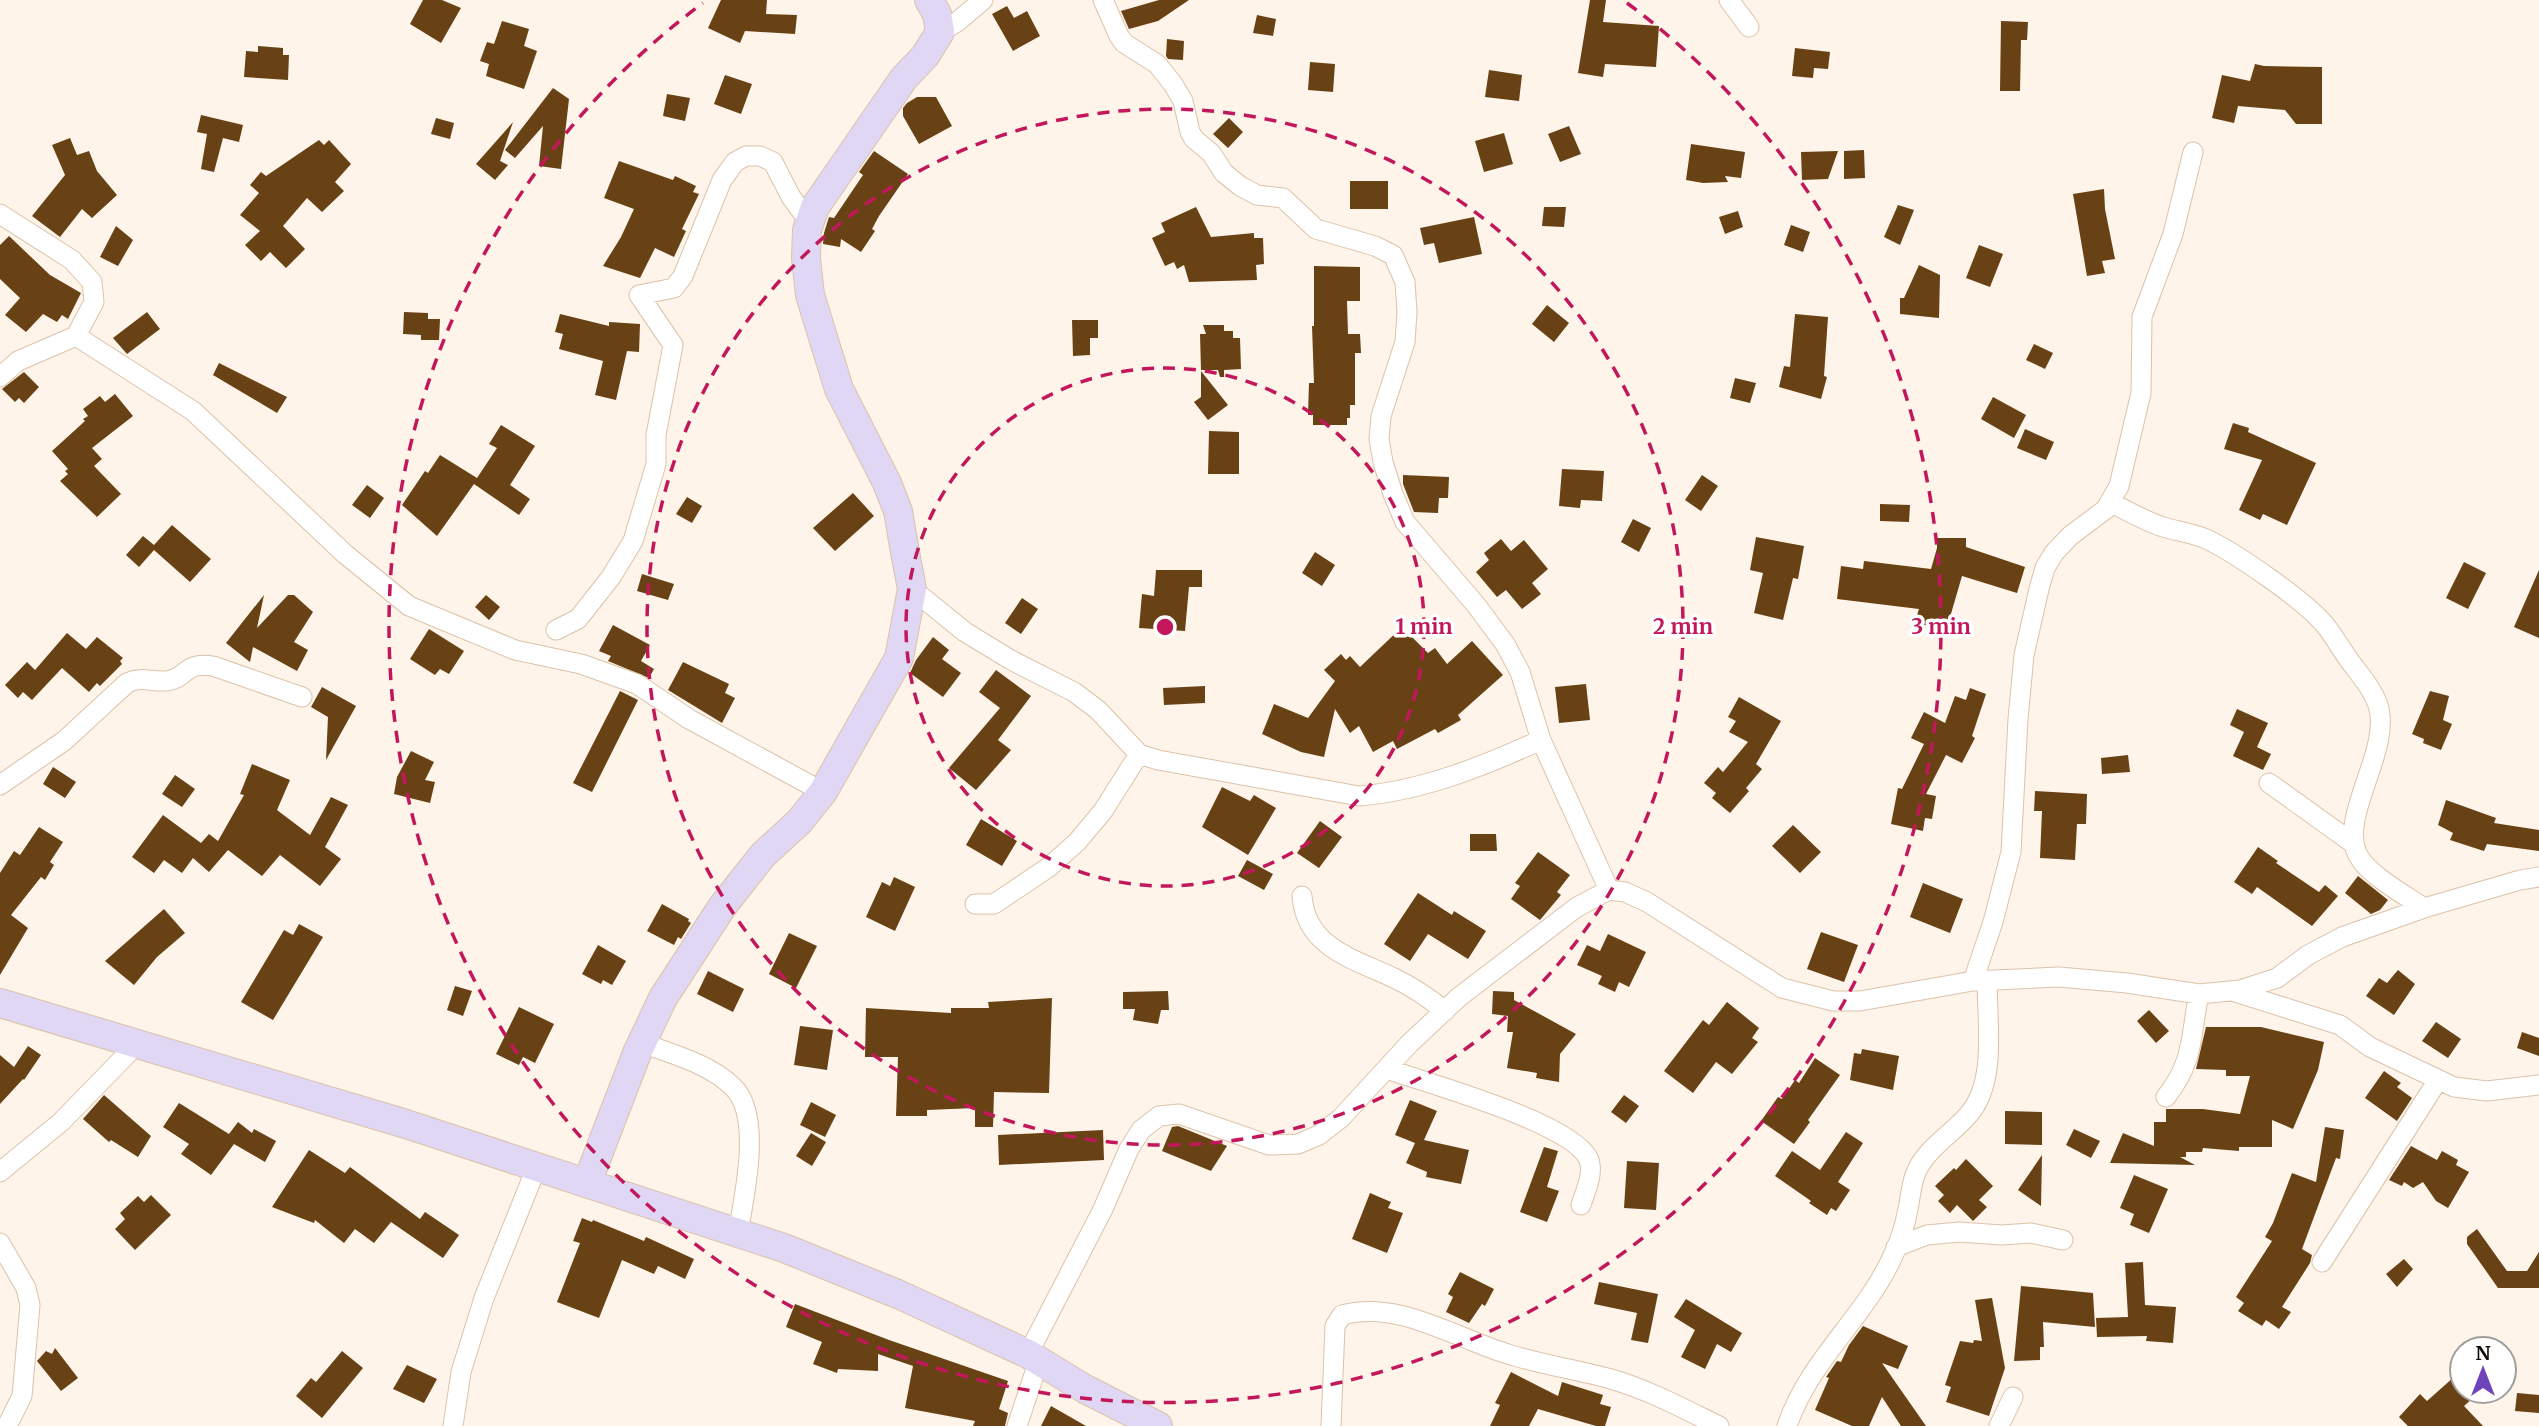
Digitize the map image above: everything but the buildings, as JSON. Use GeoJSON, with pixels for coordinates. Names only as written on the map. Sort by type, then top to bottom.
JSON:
{"type":"FeatureCollection","features":[{"type":"Feature","properties":{"kind":"street"},"geometry":{"type":"LineString","coordinates":[[929,0],[937,14],[940,32]]}},
{"type":"Feature","properties":{"kind":"street"},"geometry":{"type":"LineString","coordinates":[[587,1183],[642,1043],[663,998],[722,907],[764,855],[799,822],[823,792],[899,658],[912,589],[898,512],[887,483],[839,389],[813,307],[806,257],[810,223],[815,207],[904,78],[925,57],[940,32],[957,22],[983,0]]}},
{"type":"Feature","properties":{"kind":"street"},"geometry":{"type":"LineString","coordinates":[[1103,0],[1124,43],[1157,64],[1173,84],[1183,101],[1194,139],[1211,153],[1224,173],[1257,195],[1283,198],[1316,229],[1375,246],[1393,255],[1405,282],[1407,312],[1405,342],[1381,416],[1379,439],[1383,462],[1405,522],[1476,605],[1505,644],[1520,673],[1541,740],[1609,890]]}},
{"type":"Feature","properties":{"kind":"street"},"geometry":{"type":"LineString","coordinates":[[1729,0],[1749,27]]}},
{"type":"Feature","properties":{"kind":"street"},"geometry":{"type":"LineString","coordinates":[[1787,1426],[1794,1404],[1807,1381],[1890,1262],[1908,1212],[1911,1186],[1918,1169],[1928,1154],[1969,1114],[1980,1099],[1988,1055],[1980,980],[2011,852],[2024,655],[2045,568],[2054,553],[2070,536],[2091,522],[2110,502],[2119,486],[2141,393],[2142,317],[2173,234],[2193,152]]}},
{"type":"Feature","properties":{"kind":"street"},"geometry":{"type":"LineString","coordinates":[[556,630],[578,619],[611,577],[633,541],[656,464],[656,435],[673,345],[639,295],[674,288],[683,276],[722,180],[735,162],[746,156],[760,156],[773,162],[791,197],[810,223]]}},
{"type":"Feature","properties":{"kind":"street"},"geometry":{"type":"LineString","coordinates":[[0,214],[72,260],[92,282],[94,302],[76,336],[18,361],[0,377]]}},
{"type":"Feature","properties":{"kind":"street"},"geometry":{"type":"LineString","coordinates":[[76,336],[193,411],[345,554],[409,606],[514,650],[546,659],[581,664],[637,684],[689,719],[823,792]]}},
{"type":"Feature","properties":{"kind":"street"},"geometry":{"type":"LineString","coordinates":[[2110,502],[2163,527],[2204,538],[2270,580],[2324,625],[2371,689],[2379,708],[2379,743],[2353,827],[2354,844],[2367,867],[2424,908]]}},
{"type":"Feature","properties":{"kind":"street"},"geometry":{"type":"LineString","coordinates":[[912,589],[965,632],[1011,660],[1074,692],[1098,710],[1139,754],[1158,760],[1359,796],[1389,794],[1412,788],[1509,755],[1541,740]]}},
{"type":"Feature","properties":{"kind":"street"},"geometry":{"type":"LineString","coordinates":[[0,785],[64,741],[127,683],[136,678],[166,681],[190,667],[201,664],[214,666],[302,698]]}},
{"type":"Feature","properties":{"kind":"street"},"geometry":{"type":"LineString","coordinates":[[975,904],[994,904],[1049,867],[1077,842],[1103,811],[1139,754]]}},
{"type":"Feature","properties":{"kind":"street"},"geometry":{"type":"LineString","coordinates":[[2269,783],[2354,844]]}},
{"type":"Feature","properties":{"kind":"street"},"geometry":{"type":"LineString","coordinates":[[1017,1426],[1033,1357],[1129,1149],[1141,1130],[1159,1116],[1179,1114],[1269,1145],[1298,1144],[1319,1135],[1341,1118],[1459,997],[1577,907],[1609,890],[1625,892],[1647,902],[1782,988],[1833,1001],[1860,1001],[1980,980],[2059,977],[2127,983],[2199,994],[2240,990],[2277,978],[2308,955],[2342,937],[2424,908],[2539,877]]}},
{"type":"Feature","properties":{"kind":"street"},"geometry":{"type":"LineString","coordinates":[[1302,896],[1304,915],[1326,944],[1421,992],[1445,1011]]}},
{"type":"Feature","properties":{"kind":"street"},"geometry":{"type":"LineString","coordinates":[[2231,990],[2340,1025],[2370,1047],[2454,1087],[2487,1091],[2539,1085]]}},
{"type":"Feature","properties":{"kind":"street"},"geometry":{"type":"LineString","coordinates":[[2166,1097],[2181,1078],[2188,1058],[2199,994]]}},
{"type":"Feature","properties":{"kind":"street"},"geometry":{"type":"LineString","coordinates":[[0,1003],[537,1166],[784,1248],[900,1295],[1033,1357],[1085,1389],[1158,1426]]}},
{"type":"Feature","properties":{"kind":"street"},"geometry":{"type":"LineString","coordinates":[[0,1172],[61,1122],[138,1043]]}},
{"type":"Feature","properties":{"kind":"street"},"geometry":{"type":"LineString","coordinates":[[642,1043],[686,1059],[714,1073],[734,1087],[745,1104],[749,1128],[747,1183],[738,1233]]}},
{"type":"Feature","properties":{"kind":"street"},"geometry":{"type":"LineString","coordinates":[[1387,1069],[1540,1122],[1581,1148],[1590,1161],[1590,1178],[1581,1205]]}},
{"type":"Feature","properties":{"kind":"street"},"geometry":{"type":"LineString","coordinates":[[2322,1262],[2438,1080]]}},
{"type":"Feature","properties":{"kind":"street"},"geometry":{"type":"LineString","coordinates":[[453,1426],[461,1373],[484,1298],[537,1166]]}},
{"type":"Feature","properties":{"kind":"street"},"geometry":{"type":"LineString","coordinates":[[1896,1247],[1927,1236],[1959,1232],[2003,1235],[2031,1233],[2063,1240]]}},
{"type":"Feature","properties":{"kind":"street"},"geometry":{"type":"LineString","coordinates":[[0,1243],[26,1288],[30,1305],[22,1396],[14,1422]]}},
{"type":"Feature","properties":{"kind":"street"},"geometry":{"type":"LineString","coordinates":[[1331,1426],[1335,1326],[1342,1315],[1367,1311],[1435,1326],[1511,1355],[1610,1379],[1650,1392],[1719,1426]]}},
{"type":"Feature","properties":{"kind":"street"},"geometry":{"type":"LineString","coordinates":[[1999,1426],[2012,1397]]}}]}
